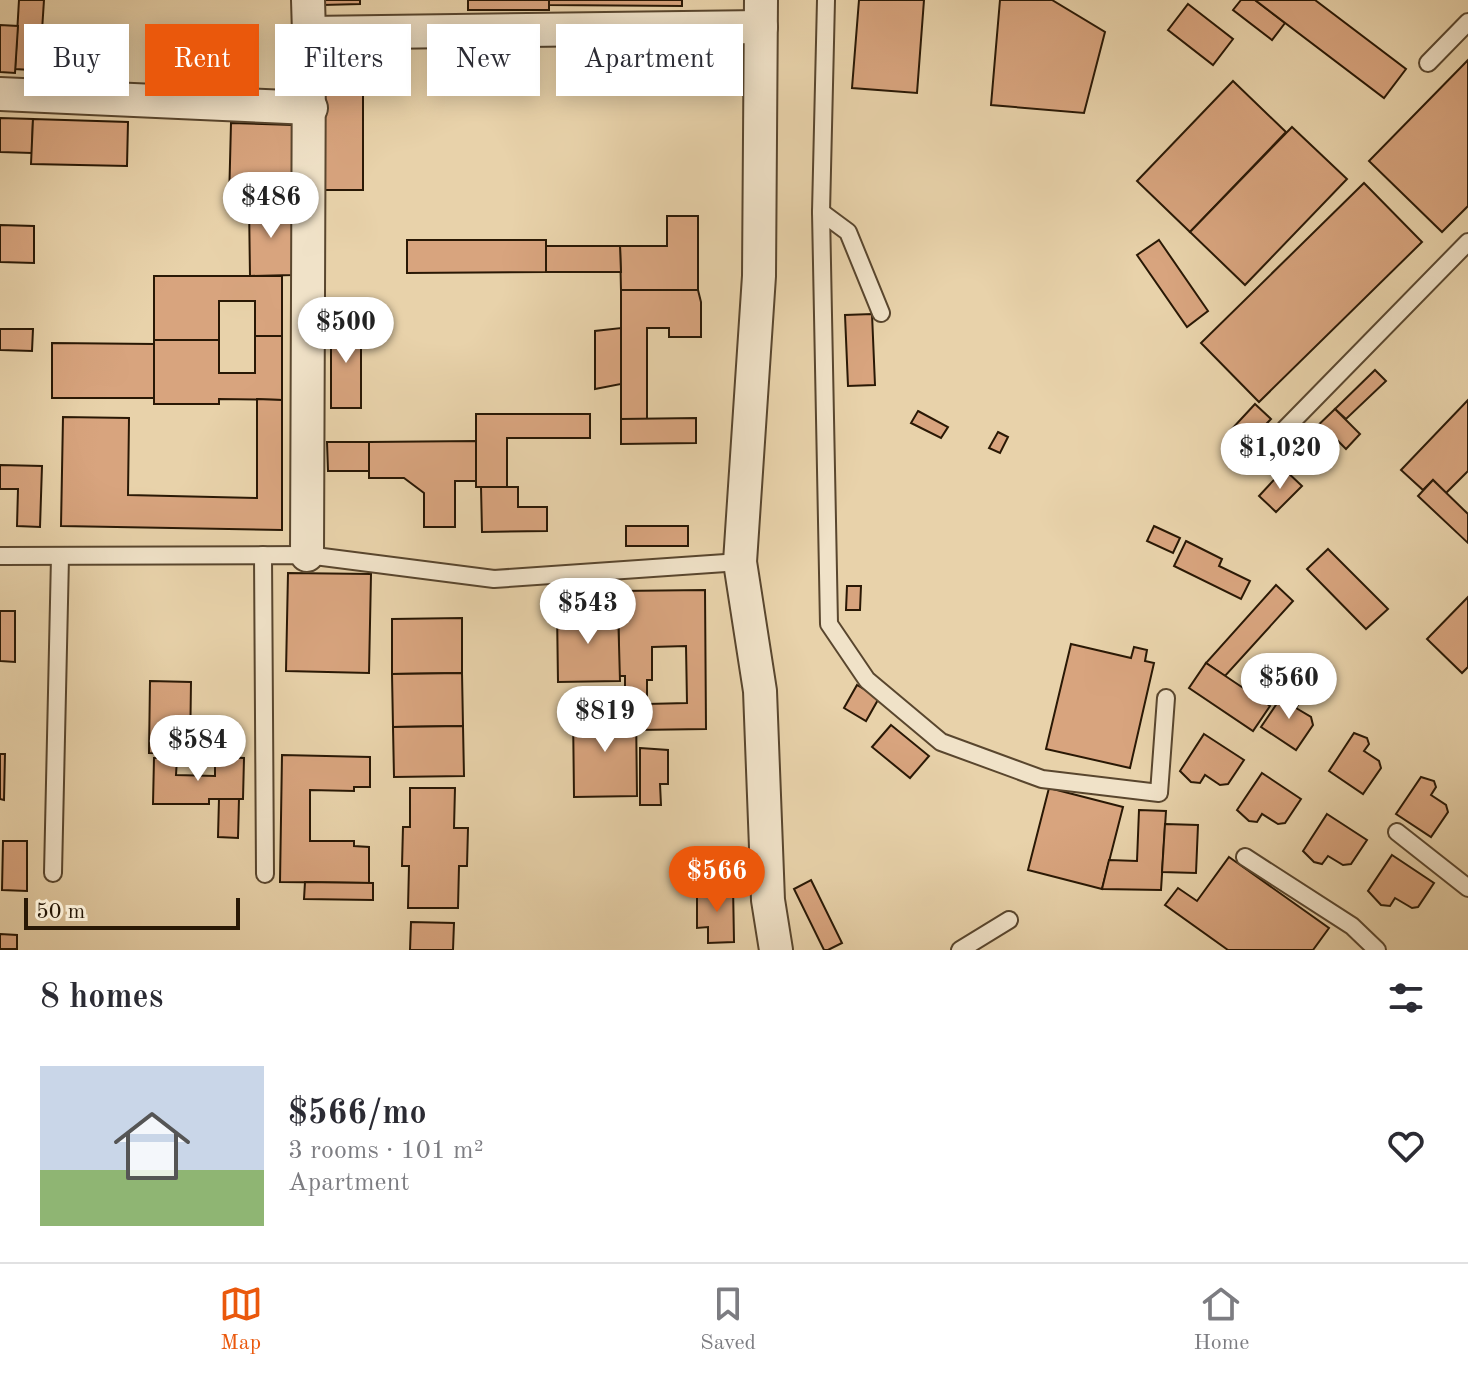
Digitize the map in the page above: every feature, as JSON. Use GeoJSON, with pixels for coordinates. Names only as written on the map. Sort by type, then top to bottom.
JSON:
{"type":"FeatureCollection","features":[{"type":"Feature","properties":{"kind":"street"},"geometry":{"type":"LineString","coordinates":[[308,0],[309,24]]}},
{"type":"Feature","properties":{"kind":"street"},"geometry":{"type":"LineString","coordinates":[[411,29],[761,14],[759,276],[740,562],[760,691],[768,900],[776,950]]}},
{"type":"Feature","properties":{"kind":"street"},"geometry":{"type":"LineString","coordinates":[[0,94],[311,108]]}},
{"type":"Feature","properties":{"kind":"street"},"geometry":{"type":"LineString","coordinates":[[307,555],[311,96]]}},
{"type":"Feature","properties":{"kind":"lane"},"geometry":{"type":"LineString","coordinates":[[826,0],[821,212],[829,624],[867,680],[941,742],[1042,779],[1159,793],[1166,698]]}},
{"type":"Feature","properties":{"kind":"lane"},"geometry":{"type":"LineString","coordinates":[[1428,63],[1468,22]]}},
{"type":"Feature","properties":{"kind":"lane"},"geometry":{"type":"LineString","coordinates":[[821,212],[848,232],[881,313]]}},
{"type":"Feature","properties":{"kind":"lane"},"geometry":{"type":"LineString","coordinates":[[1285,429],[1468,242]]}},
{"type":"Feature","properties":{"kind":"lane"},"geometry":{"type":"LineString","coordinates":[[263,555],[265,874]]}},
{"type":"Feature","properties":{"kind":"lane"},"geometry":{"type":"LineString","coordinates":[[0,556],[307,555],[494,579],[740,562]]}},
{"type":"Feature","properties":{"kind":"lane"},"geometry":{"type":"LineString","coordinates":[[53,873],[60,557]]}},
{"type":"Feature","properties":{"kind":"lane"},"geometry":{"type":"LineString","coordinates":[[1397,832],[1468,888]]}},
{"type":"Feature","properties":{"kind":"lane"},"geometry":{"type":"LineString","coordinates":[[1245,857],[1352,926],[1377,950]]}},
{"type":"Feature","properties":{"kind":"lane"},"geometry":{"type":"LineString","coordinates":[[960,950],[1009,920]]}},
{"type":"Feature","properties":{"kind":"building"},"geometry":{"type":"Polygon","coordinates":[[[19,0],[44,0],[42,24],[24,24],[24,70],[15,69],[19,0]]]}},
{"type":"Feature","properties":{"kind":"building"},"geometry":{"type":"Polygon","coordinates":[[[323,0],[360,0],[360,4],[323,5],[323,0]]]}},
{"type":"Feature","properties":{"kind":"building"},"geometry":{"type":"Polygon","coordinates":[[[468,0],[549,0],[549,10],[468,10],[468,0]]]}},
{"type":"Feature","properties":{"kind":"building"},"geometry":{"type":"Polygon","coordinates":[[[549,0],[682,0],[682,6],[549,5],[549,0]]]}},
{"type":"Feature","properties":{"kind":"building"},"geometry":{"type":"Polygon","coordinates":[[[859,0],[924,0],[917,93],[852,88],[859,0]]]}},
{"type":"Feature","properties":{"kind":"building"},"geometry":{"type":"Polygon","coordinates":[[[1000,0],[1052,0],[1105,32],[1084,113],[991,105],[1000,0]]]}},
{"type":"Feature","properties":{"kind":"building"},"geometry":{"type":"Polygon","coordinates":[[[1241,0],[1255,0],[1285,23],[1272,40],[1233,10],[1241,0]]]}},
{"type":"Feature","properties":{"kind":"building"},"geometry":{"type":"Polygon","coordinates":[[[1255,0],[1315,0],[1406,69],[1384,98],[1255,0]]]}},
{"type":"Feature","properties":{"kind":"building"},"geometry":{"type":"Polygon","coordinates":[[[1188,4],[1233,39],[1213,65],[1168,30],[1188,4]]]}},
{"type":"Feature","properties":{"kind":"building"},"geometry":{"type":"Polygon","coordinates":[[[0,25],[18,26],[15,73],[0,72],[0,25]]]}},
{"type":"Feature","properties":{"kind":"building"},"geometry":{"type":"Polygon","coordinates":[[[1468,60],[1468,206],[1442,232],[1369,161],[1468,60]]]}},
{"type":"Feature","properties":{"kind":"building"},"geometry":{"type":"Polygon","coordinates":[[[1233,81],[1286,132],[1190,232],[1137,181],[1233,81]]]}},
{"type":"Feature","properties":{"kind":"building"},"geometry":{"type":"Polygon","coordinates":[[[323,96],[363,96],[363,190],[324,190],[323,96]]]}},
{"type":"Feature","properties":{"kind":"building"},"geometry":{"type":"Polygon","coordinates":[[[0,118],[33,119],[32,153],[0,152],[0,118]]]}},
{"type":"Feature","properties":{"kind":"building"},"geometry":{"type":"Polygon","coordinates":[[[33,119],[128,122],[127,166],[31,164],[33,119]]]}},
{"type":"Feature","properties":{"kind":"building"},"geometry":{"type":"Polygon","coordinates":[[[231,123],[294,125],[292,204],[229,202],[231,123]]]}},
{"type":"Feature","properties":{"kind":"building"},"geometry":{"type":"Polygon","coordinates":[[[1292,127],[1347,179],[1245,285],[1190,232],[1292,127]]]}},
{"type":"Feature","properties":{"kind":"building"},"geometry":{"type":"Polygon","coordinates":[[[1364,183],[1422,242],[1259,402],[1201,343],[1364,183]]]}},
{"type":"Feature","properties":{"kind":"building"},"geometry":{"type":"Polygon","coordinates":[[[249,203],[292,204],[293,275],[250,276],[249,203]]]}},
{"type":"Feature","properties":{"kind":"building"},"geometry":{"type":"Polygon","coordinates":[[[667,216],[698,216],[698,290],[621,290],[620,246],[667,246],[667,216]]]}},
{"type":"Feature","properties":{"kind":"building"},"geometry":{"type":"Polygon","coordinates":[[[0,225],[34,226],[34,263],[0,262],[0,225]]]}},
{"type":"Feature","properties":{"kind":"building"},"geometry":{"type":"Polygon","coordinates":[[[407,240],[546,240],[546,272],[407,273],[407,240]]]}},
{"type":"Feature","properties":{"kind":"building"},"geometry":{"type":"Polygon","coordinates":[[[1159,240],[1208,311],[1187,327],[1137,255],[1159,240]]]}},
{"type":"Feature","properties":{"kind":"building"},"geometry":{"type":"Polygon","coordinates":[[[546,246],[620,246],[621,272],[546,272],[546,246]]]}},
{"type":"Feature","properties":{"kind":"building"},"geometry":{"type":"Polygon","coordinates":[[[154,276],[282,276],[282,336],[255,336],[255,301],[219,301],[219,340],[154,340],[154,276]]]}},
{"type":"Feature","properties":{"kind":"building"},"geometry":{"type":"Polygon","coordinates":[[[621,290],[698,290],[701,302],[701,337],[669,337],[669,328],[647,328],[647,419],[621,419],[621,290]]]}},
{"type":"Feature","properties":{"kind":"building"},"geometry":{"type":"Polygon","coordinates":[[[872,314],[875,385],[848,386],[845,315],[872,314]]]}},
{"type":"Feature","properties":{"kind":"building"},"geometry":{"type":"Polygon","coordinates":[[[331,322],[361,322],[361,408],[331,408],[331,322]]]}},
{"type":"Feature","properties":{"kind":"building"},"geometry":{"type":"Polygon","coordinates":[[[621,328],[621,384],[595,389],[595,331],[621,328]]]}},
{"type":"Feature","properties":{"kind":"building"},"geometry":{"type":"Polygon","coordinates":[[[0,329],[33,329],[32,351],[0,350],[0,329]]]}},
{"type":"Feature","properties":{"kind":"building"},"geometry":{"type":"Polygon","coordinates":[[[255,336],[282,336],[282,400],[219,399],[219,404],[154,404],[154,340],[219,340],[219,373],[255,373],[255,336]]]}},
{"type":"Feature","properties":{"kind":"building"},"geometry":{"type":"Polygon","coordinates":[[[52,343],[154,344],[154,398],[52,398],[52,343]]]}},
{"type":"Feature","properties":{"kind":"building"},"geometry":{"type":"Polygon","coordinates":[[[1375,370],[1386,381],[1346,419],[1335,409],[1375,370]]]}},
{"type":"Feature","properties":{"kind":"building"},"geometry":{"type":"Polygon","coordinates":[[[257,399],[282,400],[282,530],[61,526],[63,417],[129,418],[128,495],[257,498],[257,399]]]}},
{"type":"Feature","properties":{"kind":"building"},"geometry":{"type":"Polygon","coordinates":[[[1468,400],[1468,471],[1446,493],[1433,480],[1423,490],[1401,470],[1468,400]]]}},
{"type":"Feature","properties":{"kind":"building"},"geometry":{"type":"Polygon","coordinates":[[[1255,404],[1271,419],[1245,446],[1230,431],[1255,404]]]}},
{"type":"Feature","properties":{"kind":"building"},"geometry":{"type":"Polygon","coordinates":[[[1335,409],[1360,434],[1346,449],[1335,438],[1324,449],[1309,434],[1335,409]]]}},
{"type":"Feature","properties":{"kind":"building"},"geometry":{"type":"Polygon","coordinates":[[[918,411],[948,427],[941,438],[911,423],[918,411]]]}},
{"type":"Feature","properties":{"kind":"building"},"geometry":{"type":"Polygon","coordinates":[[[476,414],[590,414],[590,438],[507,438],[507,487],[476,487],[476,414]]]}},
{"type":"Feature","properties":{"kind":"building"},"geometry":{"type":"Polygon","coordinates":[[[696,418],[696,443],[621,444],[621,419],[696,418]]]}},
{"type":"Feature","properties":{"kind":"building"},"geometry":{"type":"Polygon","coordinates":[[[998,432],[1008,437],[1000,453],[989,448],[998,432]]]}},
{"type":"Feature","properties":{"kind":"building"},"geometry":{"type":"Polygon","coordinates":[[[476,441],[476,481],[455,481],[455,527],[424,527],[424,493],[404,478],[369,478],[369,442],[476,441]]]}},
{"type":"Feature","properties":{"kind":"building"},"geometry":{"type":"Polygon","coordinates":[[[327,442],[369,442],[369,471],[328,471],[327,442]]]}},
{"type":"Feature","properties":{"kind":"building"},"geometry":{"type":"Polygon","coordinates":[[[0,465],[42,466],[40,527],[17,526],[18,489],[0,489],[0,465]]]}},
{"type":"Feature","properties":{"kind":"building"},"geometry":{"type":"Polygon","coordinates":[[[1284,469],[1302,486],[1276,512],[1259,496],[1284,469]]]}},
{"type":"Feature","properties":{"kind":"building"},"geometry":{"type":"Polygon","coordinates":[[[1433,480],[1468,514],[1468,543],[1418,496],[1433,480]]]}},
{"type":"Feature","properties":{"kind":"building"},"geometry":{"type":"Polygon","coordinates":[[[481,487],[518,487],[518,507],[547,507],[547,531],[482,532],[481,487]]]}},
{"type":"Feature","properties":{"kind":"building"},"geometry":{"type":"Polygon","coordinates":[[[626,526],[688,526],[688,546],[626,546],[626,526]]]}},
{"type":"Feature","properties":{"kind":"building"},"geometry":{"type":"Polygon","coordinates":[[[1154,526],[1180,538],[1173,553],[1147,541],[1154,526]]]}},
{"type":"Feature","properties":{"kind":"building"},"geometry":{"type":"Polygon","coordinates":[[[1186,541],[1222,559],[1219,566],[1250,581],[1241,599],[1174,566],[1186,541]]]}},
{"type":"Feature","properties":{"kind":"building"},"geometry":{"type":"Polygon","coordinates":[[[1328,549],[1388,609],[1366,629],[1307,569],[1328,549]]]}},
{"type":"Feature","properties":{"kind":"building"},"geometry":{"type":"Polygon","coordinates":[[[288,573],[371,574],[369,673],[286,671],[288,573]]]}},
{"type":"Feature","properties":{"kind":"building"},"geometry":{"type":"Polygon","coordinates":[[[1276,585],[1293,601],[1225,676],[1206,663],[1276,585]]]}},
{"type":"Feature","properties":{"kind":"building"},"geometry":{"type":"Polygon","coordinates":[[[847,586],[861,586],[860,610],[846,610],[847,586]]]}},
{"type":"Feature","properties":{"kind":"building"},"geometry":{"type":"Polygon","coordinates":[[[705,590],[706,729],[636,730],[636,710],[625,710],[625,676],[619,676],[618,591],[705,590]],[[686,646],[652,647],[652,680],[647,680],[647,704],[687,703],[686,646]]]}},
{"type":"Feature","properties":{"kind":"building"},"geometry":{"type":"Polygon","coordinates":[[[1468,597],[1468,667],[1462,673],[1427,639],[1468,597]]]}},
{"type":"Feature","properties":{"kind":"building"},"geometry":{"type":"Polygon","coordinates":[[[618,609],[620,681],[558,682],[557,610],[618,609]]]}},
{"type":"Feature","properties":{"kind":"building"},"geometry":{"type":"Polygon","coordinates":[[[0,611],[15,611],[15,662],[0,661],[0,611]]]}},
{"type":"Feature","properties":{"kind":"building"},"geometry":{"type":"Polygon","coordinates":[[[462,618],[462,673],[392,674],[392,619],[462,618]]]}},
{"type":"Feature","properties":{"kind":"building"},"geometry":{"type":"Polygon","coordinates":[[[1071,644],[1131,658],[1134,647],[1147,650],[1145,661],[1154,663],[1130,768],[1046,749],[1071,644]]]}},
{"type":"Feature","properties":{"kind":"building"},"geometry":{"type":"Polygon","coordinates":[[[1206,663],[1270,706],[1253,731],[1189,688],[1206,663]]]}},
{"type":"Feature","properties":{"kind":"building"},"geometry":{"type":"Polygon","coordinates":[[[462,673],[463,726],[393,727],[392,674],[462,673]]]}},
{"type":"Feature","properties":{"kind":"building"},"geometry":{"type":"Polygon","coordinates":[[[150,681],[191,682],[190,754],[149,753],[150,681]]]}},
{"type":"Feature","properties":{"kind":"building"},"geometry":{"type":"Polygon","coordinates":[[[857,685],[879,698],[866,721],[844,708],[857,685]]]}},
{"type":"Feature","properties":{"kind":"building"},"geometry":{"type":"Polygon","coordinates":[[[1286,690],[1299,694],[1301,700],[1296,708],[1311,717],[1313,725],[1296,750],[1261,727],[1286,690]]]}},
{"type":"Feature","properties":{"kind":"building"},"geometry":{"type":"Polygon","coordinates":[[[636,710],[637,796],[574,797],[573,711],[636,710]]]}},
{"type":"Feature","properties":{"kind":"building"},"geometry":{"type":"Polygon","coordinates":[[[891,725],[929,756],[910,778],[872,747],[891,725]]]}},
{"type":"Feature","properties":{"kind":"building"},"geometry":{"type":"Polygon","coordinates":[[[463,726],[464,776],[394,777],[393,727],[463,726]]]}},
{"type":"Feature","properties":{"kind":"building"},"geometry":{"type":"Polygon","coordinates":[[[1354,733],[1367,738],[1369,744],[1364,751],[1379,761],[1381,768],[1363,794],[1329,771],[1354,733]]]}},
{"type":"Feature","properties":{"kind":"building"},"geometry":{"type":"Polygon","coordinates":[[[1204,734],[1244,760],[1228,784],[1220,785],[1205,775],[1200,783],[1191,782],[1180,771],[1204,734]]]}},
{"type":"Feature","properties":{"kind":"building"},"geometry":{"type":"Polygon","coordinates":[[[640,748],[668,750],[668,784],[660,784],[661,805],[640,805],[640,748]]]}},
{"type":"Feature","properties":{"kind":"building"},"geometry":{"type":"Polygon","coordinates":[[[0,754],[5,754],[4,800],[0,799],[0,754]]]}},
{"type":"Feature","properties":{"kind":"building"},"geometry":{"type":"Polygon","coordinates":[[[282,755],[370,757],[370,787],[354,787],[354,791],[310,790],[310,841],[354,841],[354,846],[369,847],[369,883],[280,882],[282,755]]]}},
{"type":"Feature","properties":{"kind":"building"},"geometry":{"type":"Polygon","coordinates":[[[215,757],[244,758],[243,799],[209,799],[209,804],[153,804],[154,758],[177,758],[176,775],[215,776],[215,757]]]}},
{"type":"Feature","properties":{"kind":"building"},"geometry":{"type":"Polygon","coordinates":[[[1262,773],[1301,799],[1285,823],[1278,824],[1262,814],[1257,822],[1249,821],[1237,810],[1262,773]]]}},
{"type":"Feature","properties":{"kind":"building"},"geometry":{"type":"Polygon","coordinates":[[[1421,777],[1434,781],[1436,787],[1431,795],[1446,805],[1448,812],[1431,837],[1396,814],[1421,777]]]}},
{"type":"Feature","properties":{"kind":"building"},"geometry":{"type":"Polygon","coordinates":[[[410,788],[455,788],[454,828],[468,828],[467,866],[459,866],[458,908],[408,908],[409,866],[402,866],[403,827],[410,827],[410,788]]]}},
{"type":"Feature","properties":{"kind":"building"},"geometry":{"type":"Polygon","coordinates":[[[1049,788],[1123,807],[1102,889],[1028,870],[1049,788]]]}},
{"type":"Feature","properties":{"kind":"building"},"geometry":{"type":"Polygon","coordinates":[[[219,799],[239,799],[238,838],[218,837],[219,799]]]}},
{"type":"Feature","properties":{"kind":"building"},"geometry":{"type":"Polygon","coordinates":[[[1139,810],[1166,811],[1161,890],[1102,889],[1109,860],[1137,861],[1139,810]]]}},
{"type":"Feature","properties":{"kind":"building"},"geometry":{"type":"Polygon","coordinates":[[[1327,814],[1367,840],[1351,864],[1343,865],[1328,856],[1322,864],[1314,862],[1303,851],[1327,814]]]}},
{"type":"Feature","properties":{"kind":"building"},"geometry":{"type":"Polygon","coordinates":[[[1165,824],[1198,825],[1196,873],[1162,872],[1165,824]]]}},
{"type":"Feature","properties":{"kind":"building"},"geometry":{"type":"Polygon","coordinates":[[[3,841],[27,841],[27,891],[2,890],[3,841]]]}},
{"type":"Feature","properties":{"kind":"building"},"geometry":{"type":"Polygon","coordinates":[[[1392,855],[1434,883],[1418,907],[1412,908],[1395,898],[1390,906],[1381,905],[1368,891],[1392,855]]]}},
{"type":"Feature","properties":{"kind":"building"},"geometry":{"type":"Polygon","coordinates":[[[1229,857],[1329,928],[1313,950],[1228,950],[1165,905],[1178,888],[1197,901],[1229,857]]]}},
{"type":"Feature","properties":{"kind":"building"},"geometry":{"type":"Polygon","coordinates":[[[811,880],[842,943],[828,950],[824,950],[794,889],[811,880]]]}},
{"type":"Feature","properties":{"kind":"building"},"geometry":{"type":"Polygon","coordinates":[[[305,882],[373,883],[373,900],[304,899],[305,882]]]}},
{"type":"Feature","properties":{"kind":"building"},"geometry":{"type":"Polygon","coordinates":[[[707,885],[733,885],[734,942],[708,943],[708,927],[697,928],[697,897],[708,897],[707,885]]]}},
{"type":"Feature","properties":{"kind":"building"},"geometry":{"type":"Polygon","coordinates":[[[411,922],[454,923],[453,950],[410,950],[411,922]]]}},
{"type":"Feature","properties":{"kind":"building"},"geometry":{"type":"Polygon","coordinates":[[[0,934],[17,935],[17,949],[0,949],[0,934]]]}}]}
